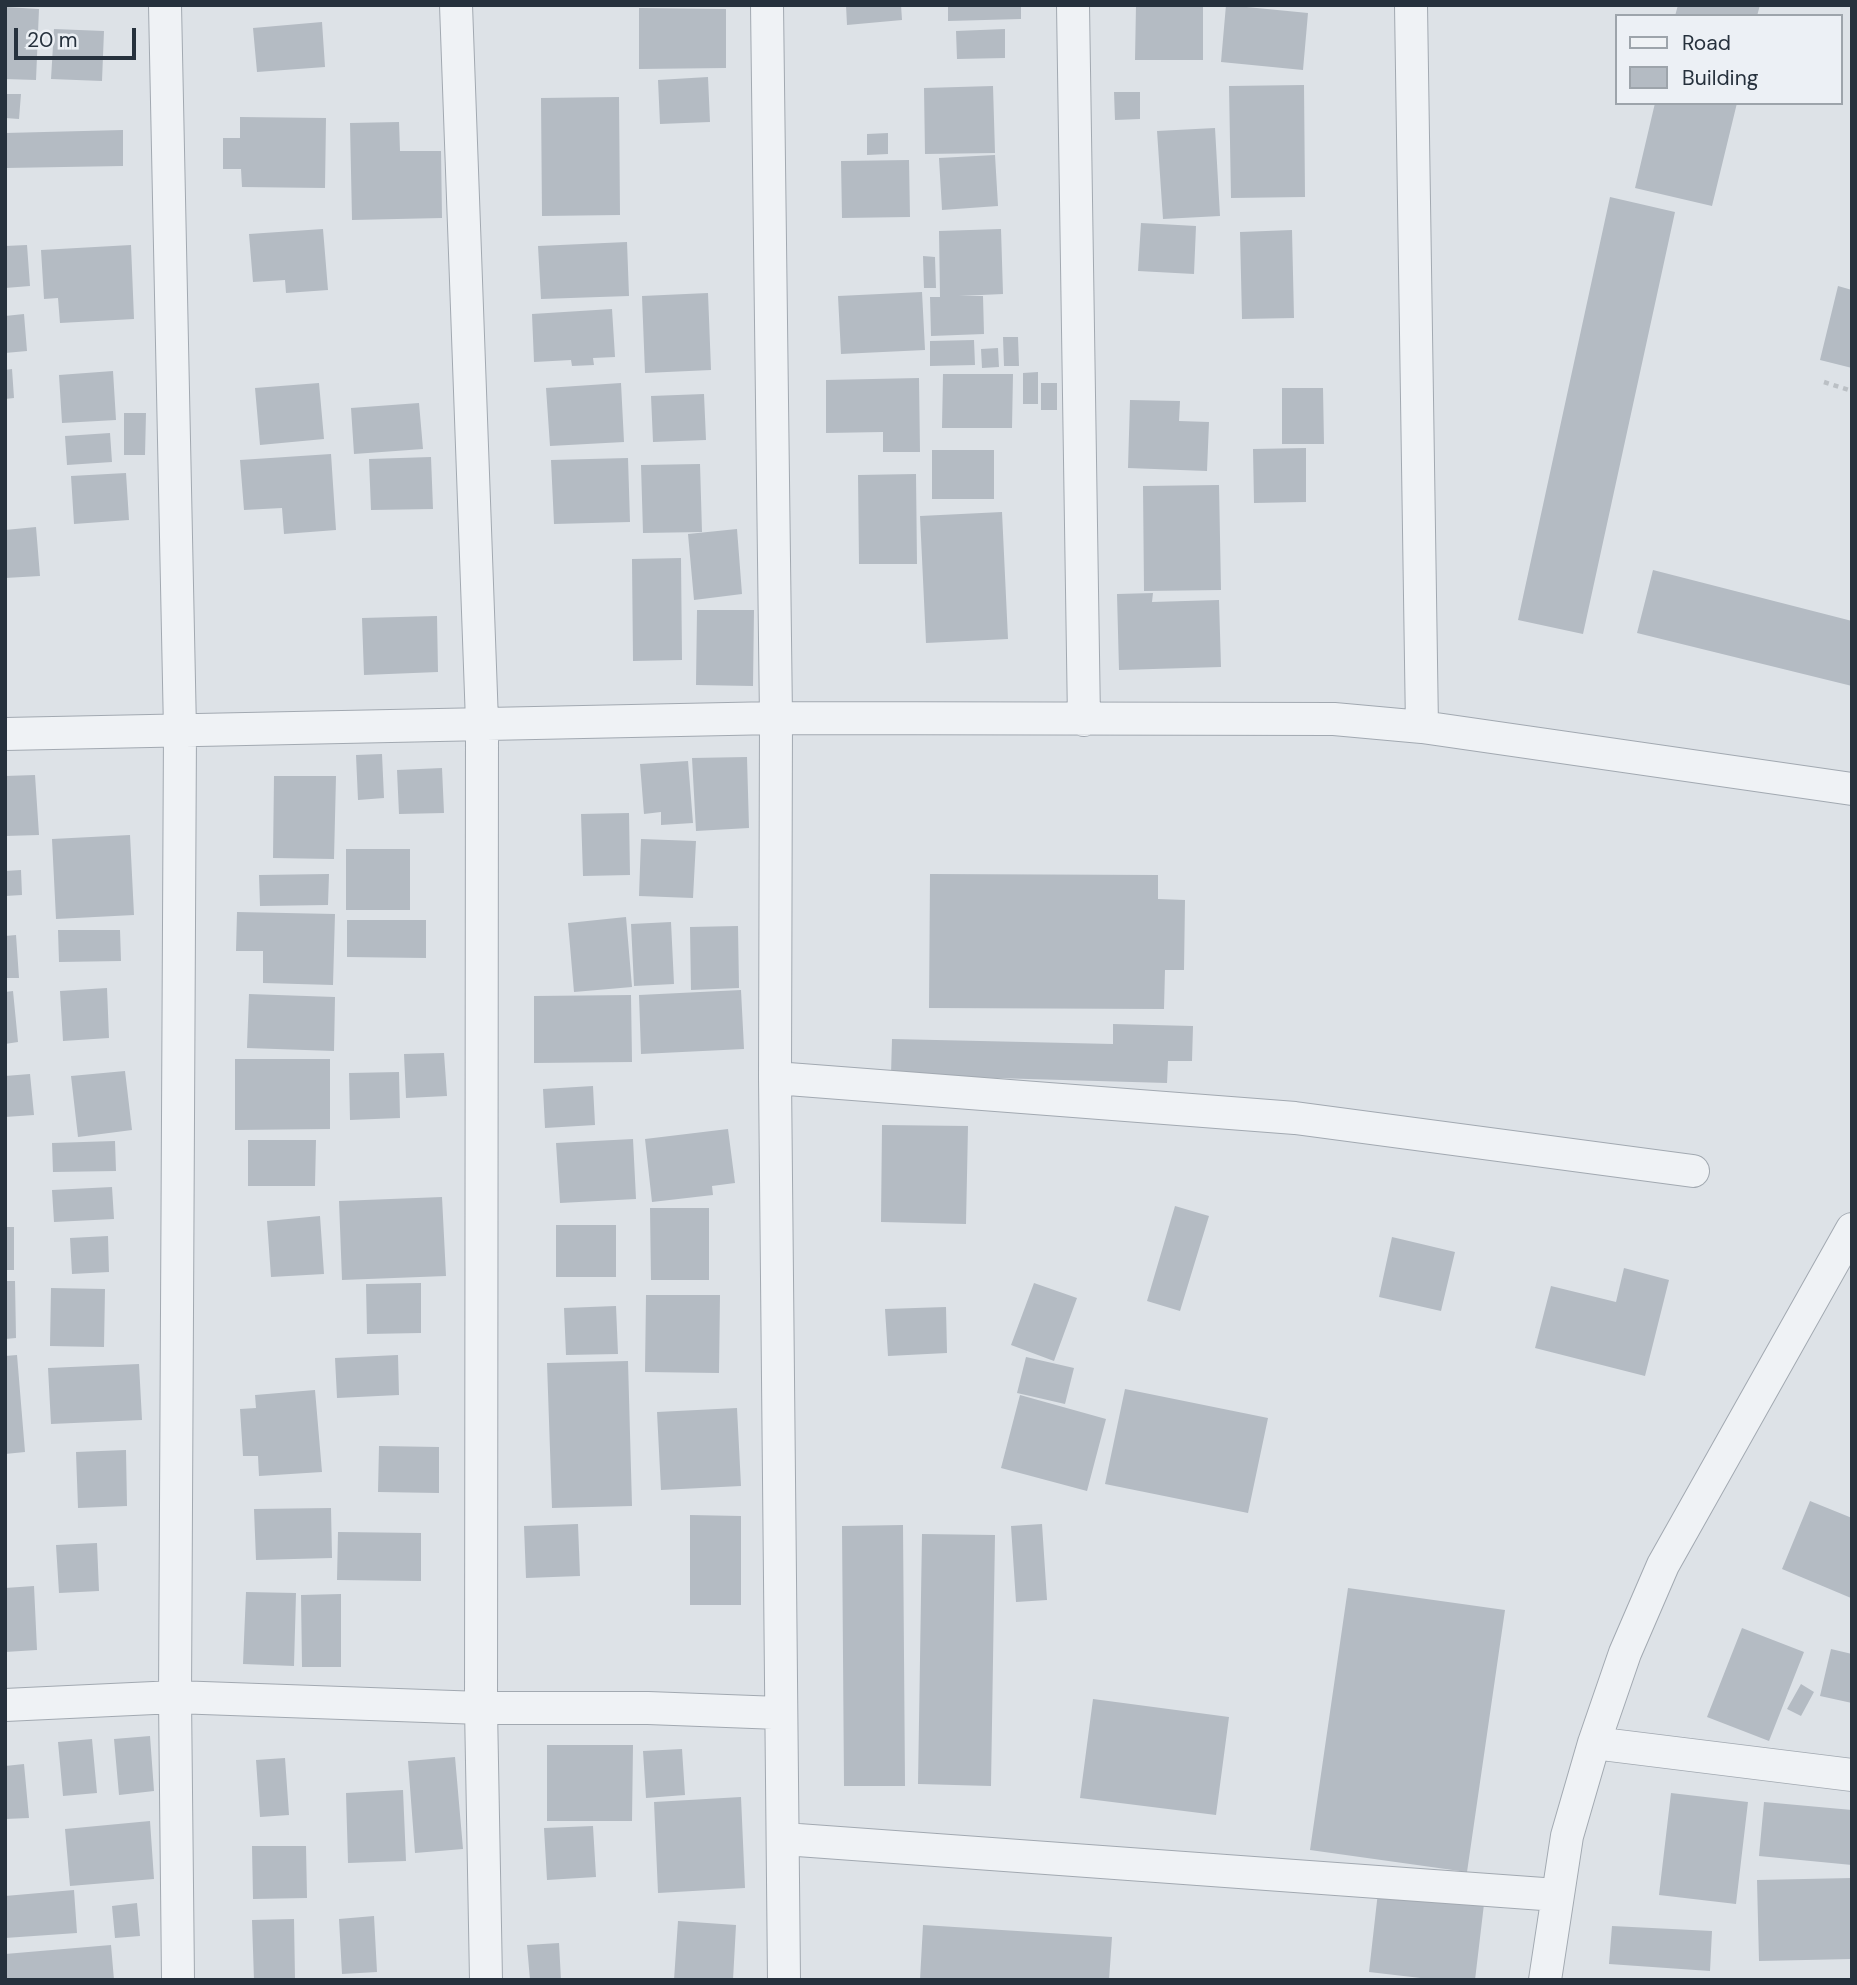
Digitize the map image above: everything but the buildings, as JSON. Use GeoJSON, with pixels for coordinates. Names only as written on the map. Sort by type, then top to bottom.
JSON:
{"type":"FeatureCollection","features":[{"type":"Feature","properties":{"kind":"street"},"geometry":{"type":"LineString","coordinates":[[165,5],[180,730],[175,1697],[178,1980]]}},
{"type":"Feature","properties":{"kind":"street"},"geometry":{"type":"LineString","coordinates":[[456,5],[482,722],[481,1708],[486,1980]]}},
{"type":"Feature","properties":{"kind":"street"},"geometry":{"type":"LineString","coordinates":[[767,5],[776,718],[779,1713],[784,1839],[784,1980]]}},
{"type":"Feature","properties":{"kind":"street"},"geometry":{"type":"LineString","coordinates":[[1073,5],[1084,720]]}},
{"type":"Feature","properties":{"kind":"street"},"geometry":{"type":"LineString","coordinates":[[1411,5],[1422,727]]}},
{"type":"Feature","properties":{"kind":"street"},"geometry":{"type":"LineString","coordinates":[[5,734],[482,722],[776,718],[1334,719],[1422,727],[1852,789]]}},
{"type":"Feature","properties":{"kind":"street"},"geometry":{"type":"LineString","coordinates":[[775,1078],[1295,1118],[1693,1171]]}},
{"type":"Feature","properties":{"kind":"street"},"geometry":{"type":"LineString","coordinates":[[1545,1980],[1567,1836],[1594,1743],[1625,1653],[1663,1565],[1852,1229]]}},
{"type":"Feature","properties":{"kind":"street"},"geometry":{"type":"LineString","coordinates":[[5,1705],[175,1697],[481,1708],[648,1708],[779,1713]]}},
{"type":"Feature","properties":{"kind":"street"},"geometry":{"type":"LineString","coordinates":[[1594,1743],[1852,1775]]}},
{"type":"Feature","properties":{"kind":"street"},"geometry":{"type":"LineString","coordinates":[[784,1839],[1557,1895]]}},
{"type":"Feature","properties":{"kind":"path"},"geometry":{"type":"LineString","coordinates":[[1824,382],[1852,391]]}}]}
